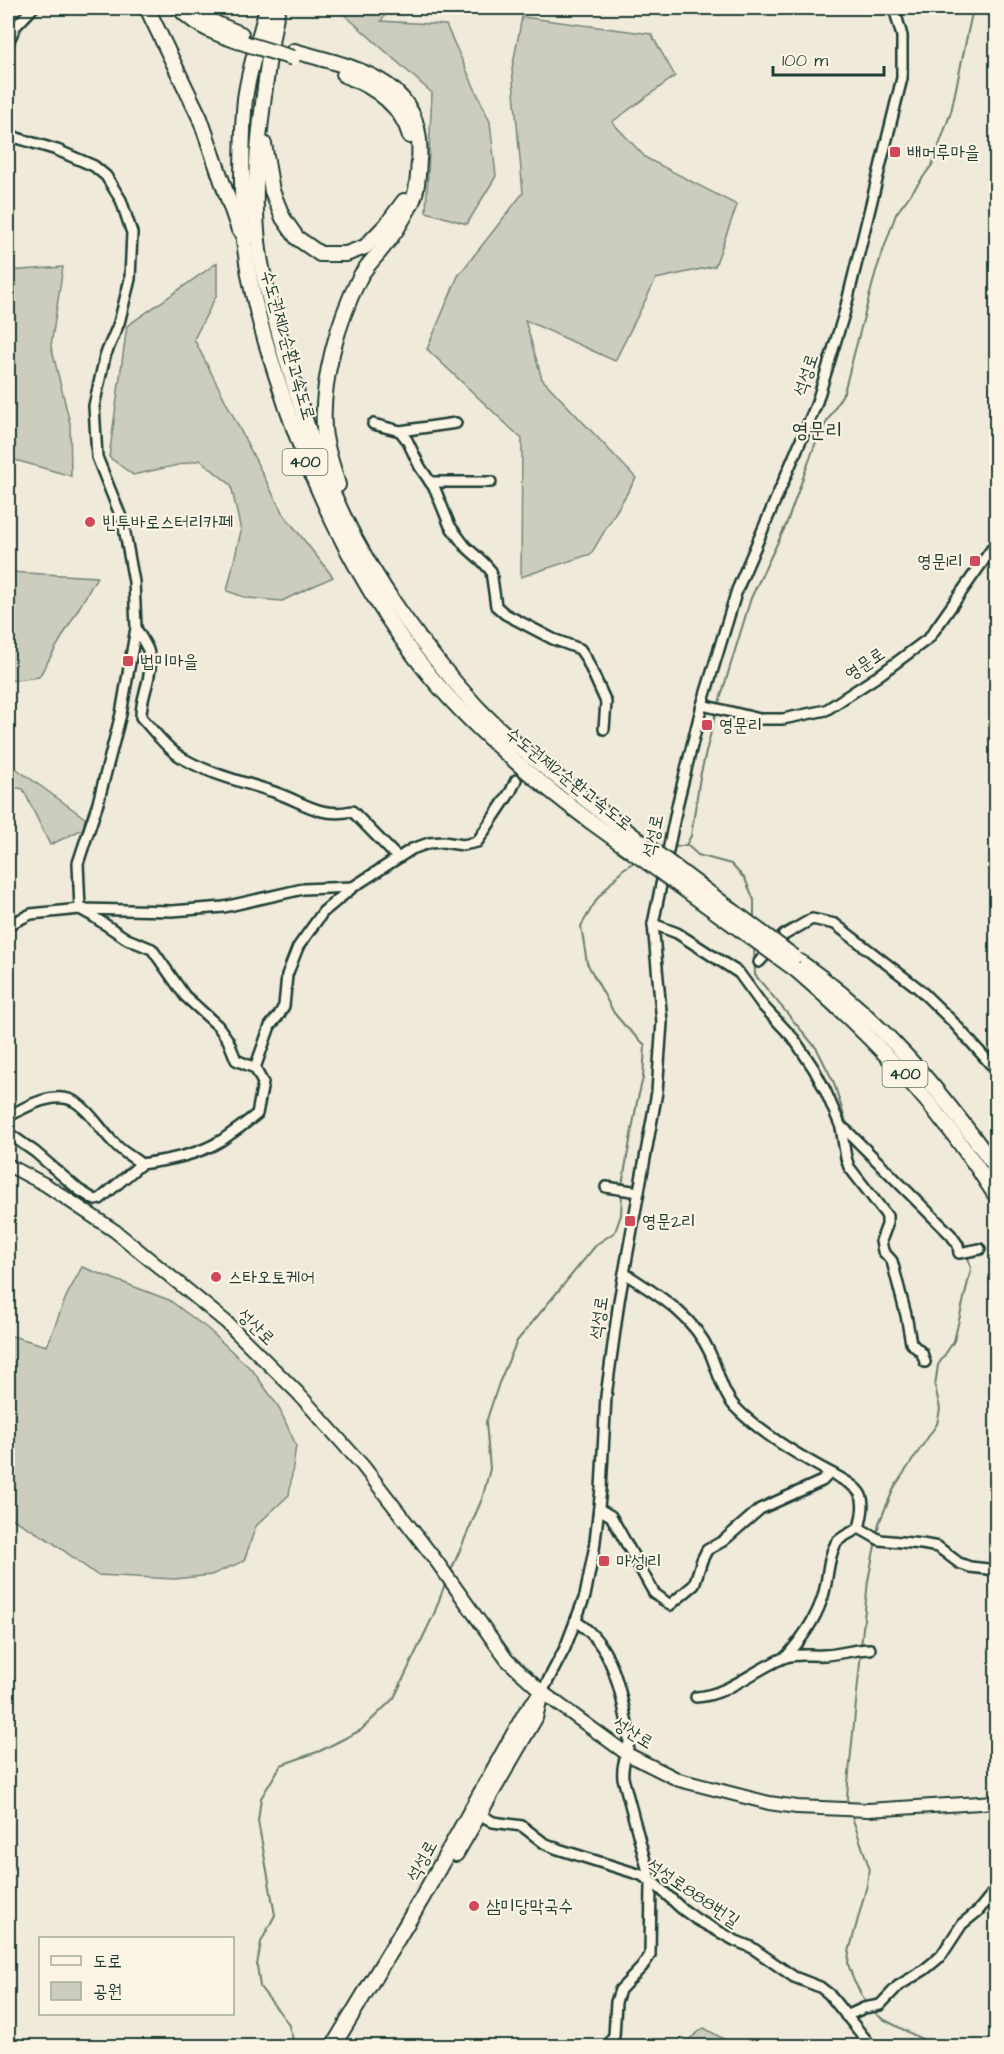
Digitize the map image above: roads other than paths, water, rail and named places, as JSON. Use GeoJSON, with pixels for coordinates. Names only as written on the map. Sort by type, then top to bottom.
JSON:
{"type":"FeatureCollection","features":[{"type":"Feature","properties":{"kind":"highway"},"geometry":{"type":"LineString","coordinates":[[147,8],[200,118],[244,241]]}},
{"type":"Feature","properties":{"kind":"highway"},"geometry":{"type":"LineString","coordinates":[[179,8],[189,18],[215,34],[294,55],[359,81],[392,102],[406,122],[413,147],[408,196],[365,248],[346,254],[320,254],[297,238],[283,218],[272,191],[260,125]]}},
{"type":"Feature","properties":{"kind":"highway"},"geometry":{"type":"LineString","coordinates":[[190,8],[248,41]]}},
{"type":"Feature","properties":{"kind":"highway","name":"수도권제2순환고속도로"},"geometry":{"type":"LineString","coordinates":[[267,8],[246,97],[242,174],[244,241],[254,297],[284,402],[304,461],[355,566],[405,643],[431,677],[516,763],[590,822],[852,1001],[891,1039],[938,1091],[996,1168]]}},
{"type":"Feature","properties":{"kind":"highway","name":"수도권제2순환고속도로"},"geometry":{"type":"LineString","coordinates":[[278,8],[260,125],[256,202],[260,265],[303,418],[342,513],[374,570],[406,618],[477,706],[527,754],[798,966],[919,1089],[996,1196]]}},
{"type":"Feature","properties":{"kind":"highway"},"geometry":{"type":"LineString","coordinates":[[294,55],[336,63],[377,78],[403,97],[414,117],[421,144],[418,177],[412,202],[392,237],[360,277],[331,357],[323,427],[326,445],[342,497],[342,513]]}},
{"type":"Feature","properties":{"kind":"highway","name":"석성로"},"geometry":{"type":"LineString","coordinates":[[342,2046],[475,1812],[526,1712],[542,1692]]}},
{"type":"Feature","properties":{"kind":"highway","name":"석성로"},"geometry":{"type":"LineString","coordinates":[[333,2046],[475,1812]]}},
{"type":"Feature","properties":{"kind":"main road","name":"성산로"},"geometry":{"type":"LineString","coordinates":[[8,1165],[46,1185],[115,1231],[226,1322],[297,1392],[363,1466],[507,1660],[542,1692],[627,1754],[679,1780],[769,1803],[868,1810],[996,1802]]}},
{"type":"Feature","properties":{"kind":"street"},"geometry":{"type":"LineString","coordinates":[[8,43],[15,27],[33,8]]}},
{"type":"Feature","properties":{"kind":"street","name":"석성로"},"geometry":{"type":"LineString","coordinates":[[542,1692],[565,1648],[575,1621],[587,1584],[594,1550],[606,1396],[624,1273],[657,1092],[662,1022],[653,924],[665,864],[737,590],[816,405],[844,314],[902,78],[902,36],[894,8]]}},
{"type":"Feature","properties":{"kind":"street"},"geometry":{"type":"LineString","coordinates":[[8,132],[17,138],[57,150],[94,166],[106,176],[121,200],[132,232],[130,279],[119,323],[105,356],[94,406],[97,457],[123,522],[134,582],[136,628],[122,714],[98,803],[78,863],[80,909]]}},
{"type":"Feature","properties":{"kind":"street"},"geometry":{"type":"LineString","coordinates":[[373,424],[400,431],[456,423]]}},
{"type":"Feature","properties":{"kind":"street"},"geometry":{"type":"LineString","coordinates":[[400,431],[430,482],[450,526],[465,546],[491,571],[496,606],[505,614],[554,639],[580,649],[586,657],[606,702],[604,729]]}},
{"type":"Feature","properties":{"kind":"street"},"geometry":{"type":"LineString","coordinates":[[430,482],[491,482]]}},
{"type":"Feature","properties":{"kind":"street","name":"영문로"},"geometry":{"type":"LineString","coordinates":[[706,706],[760,718],[783,719],[826,710],[878,676],[929,638],[996,543]]}},
{"type":"Feature","properties":{"kind":"street"},"geometry":{"type":"LineString","coordinates":[[136,628],[147,650],[150,664],[141,705],[141,717],[182,758],[213,773],[275,792],[316,811],[339,814],[352,811],[398,858]]}},
{"type":"Feature","properties":{"kind":"street"},"geometry":{"type":"LineString","coordinates":[[255,1068],[270,1026],[284,1006],[287,975],[298,946],[323,912],[353,887],[412,849],[429,843],[464,845],[477,842],[516,780]]}},
{"type":"Feature","properties":{"kind":"street"},"geometry":{"type":"LineString","coordinates":[[8,925],[31,914],[80,909],[172,910],[224,907],[303,889],[353,887]]}},
{"type":"Feature","properties":{"kind":"street"},"geometry":{"type":"LineString","coordinates":[[8,1133],[35,1152],[89,1198],[95,1200],[100,1199],[141,1164],[171,1160],[221,1141],[257,1114],[263,1083],[255,1068],[236,1060],[228,1040],[213,1021],[185,996],[152,949],[127,939],[80,909]]}},
{"type":"Feature","properties":{"kind":"street"},"geometry":{"type":"LineString","coordinates":[[759,962],[784,935],[812,919],[835,924],[918,988],[952,1021],[996,1070]]}},
{"type":"Feature","properties":{"kind":"street"},"geometry":{"type":"LineString","coordinates":[[653,924],[677,933],[739,973],[763,1006],[794,1039],[814,1069],[841,1127],[849,1167],[887,1216],[882,1246],[892,1262],[911,1343],[922,1353],[925,1362]]}},
{"type":"Feature","properties":{"kind":"street"},"geometry":{"type":"LineString","coordinates":[[8,1117],[35,1103],[68,1098],[78,1103],[116,1146],[141,1164]]}},
{"type":"Feature","properties":{"kind":"street"},"geometry":{"type":"LineString","coordinates":[[841,1127],[951,1235],[958,1245],[959,1253],[977,1249]]}},
{"type":"Feature","properties":{"kind":"street"},"geometry":{"type":"LineString","coordinates":[[606,1187],[639,1192]]}},
{"type":"Feature","properties":{"kind":"street"},"geometry":{"type":"LineString","coordinates":[[624,1273],[669,1302],[691,1322],[709,1352],[723,1387],[734,1406],[764,1431],[858,1490],[864,1499],[859,1527],[837,1540],[830,1560],[822,1602],[797,1645],[786,1657]]}},
{"type":"Feature","properties":{"kind":"street"},"geometry":{"type":"LineString","coordinates":[[599,1509],[611,1516],[654,1593],[670,1605],[694,1585],[707,1550],[723,1541],[760,1509],[822,1481],[830,1473]]}},
{"type":"Feature","properties":{"kind":"street"},"geometry":{"type":"LineString","coordinates":[[859,1527],[880,1540],[938,1547],[959,1563],[970,1567],[996,1569]]}},
{"type":"Feature","properties":{"kind":"street"},"geometry":{"type":"LineString","coordinates":[[575,1621],[588,1628],[603,1648],[618,1682],[629,1742],[622,1766],[623,1778],[650,1881],[650,1955],[620,1990],[616,2002],[614,2036],[608,2046]]}},
{"type":"Feature","properties":{"kind":"street"},"geometry":{"type":"LineString","coordinates":[[696,1696],[709,1694],[747,1680],[761,1670],[796,1654],[825,1655],[864,1649]]}},
{"type":"Feature","properties":{"kind":"street","name":"석성로888번길"},"geometry":{"type":"LineString","coordinates":[[475,1812],[494,1822],[522,1826],[544,1843],[558,1849],[641,1875],[696,1919],[767,1957],[794,1977],[820,1987],[829,1994],[871,2046]]}},
{"type":"Feature","properties":{"kind":"street"},"geometry":{"type":"LineString","coordinates":[[846,2016],[864,2008],[877,2006],[898,1986],[941,1956],[962,1924],[978,1911],[996,1888]]}},
{"type":"Feature","properties":{"kind":"waterway"},"geometry":{"type":"LineString","coordinates":[[718,706],[751,598],[786,525],[817,439],[844,392],[876,271],[896,214],[932,165],[951,112],[973,8]]}},
{"type":"Feature","properties":{"kind":"waterway"},"geometry":{"type":"LineString","coordinates":[[671,848],[686,845],[691,836],[700,777],[716,711]]}},
{"type":"Feature","properties":{"kind":"waterway"},"geometry":{"type":"LineString","coordinates":[[687,845],[698,855],[731,864],[745,879],[754,900],[754,919]]}},
{"type":"Feature","properties":{"kind":"waterway"},"geometry":{"type":"LineString","coordinates":[[622,1185],[643,1078],[645,1045],[614,1013],[587,963],[581,926],[597,899],[622,870],[637,860]]}},
{"type":"Feature","properties":{"kind":"waterway"},"geometry":{"type":"LineString","coordinates":[[754,946],[755,975],[817,1049],[834,1083],[846,1122],[924,1201]]}},
{"type":"Feature","properties":{"kind":"waterway"},"geometry":{"type":"LineString","coordinates":[[450,1573],[482,1499],[490,1469],[486,1422],[517,1341],[597,1244],[615,1232],[621,1215],[622,1194]]}},
{"type":"Feature","properties":{"kind":"waterway"},"geometry":{"type":"LineString","coordinates":[[955,1233],[964,1242],[965,1248]]}},
{"type":"Feature","properties":{"kind":"waterway"},"geometry":{"type":"LineString","coordinates":[[877,1535],[879,1523],[895,1486],[937,1424],[940,1409],[935,1386],[938,1365],[954,1341],[971,1269],[967,1253]]}},
{"type":"Feature","properties":{"kind":"waterway"},"geometry":{"type":"LineString","coordinates":[[861,1647],[868,1581],[876,1540]]}},
{"type":"Feature","properties":{"kind":"waterway"},"geometry":{"type":"LineString","coordinates":[[295,2046],[288,2023],[260,1987],[257,1965],[261,1942],[275,1915],[258,1821],[261,1798],[281,1765],[320,1751],[361,1730],[394,1698],[434,1614],[445,1584]]}},
{"type":"Feature","properties":{"kind":"waterway"},"geometry":{"type":"LineString","coordinates":[[849,1805],[848,1783],[861,1653]]}},
{"type":"Feature","properties":{"kind":"waterway"},"geometry":{"type":"LineString","coordinates":[[851,1814],[869,1867],[867,1885],[849,1952],[848,1964],[867,2005]]}},
{"type":"Feature","properties":{"kind":"waterway"},"geometry":{"type":"LineString","coordinates":[[871,2009],[881,2018],[935,2046]]}},
{"type":"Feature","properties":{"kind":"place","name":"배머루마을"},"geometry":{"type":"Point","coordinates":[895,152]}},
{"type":"Feature","properties":{"kind":"place","name":"빈투바로스터리카페"},"geometry":{"type":"Point","coordinates":[90,522]}},
{"type":"Feature","properties":{"kind":"place","name":"영문1리"},"geometry":{"type":"Point","coordinates":[975,561]}},
{"type":"Feature","properties":{"kind":"place","name":"법미마을"},"geometry":{"type":"Point","coordinates":[128,661]}},
{"type":"Feature","properties":{"kind":"place","name":"영문리"},"geometry":{"type":"Point","coordinates":[707,725]}},
{"type":"Feature","properties":{"kind":"place","name":"영문2리"},"geometry":{"type":"Point","coordinates":[630,1221]}},
{"type":"Feature","properties":{"kind":"place","name":"스타오토케어"},"geometry":{"type":"Point","coordinates":[216,1277]}},
{"type":"Feature","properties":{"kind":"place","name":"마성1리"},"geometry":{"type":"Point","coordinates":[604,1561]}},
{"type":"Feature","properties":{"kind":"place","name":"삼미당막국수"},"geometry":{"type":"Point","coordinates":[474,1906]}},
{"type":"Feature","properties":{"kind":"district","name":"영문리"},"geometry":{"type":"Point","coordinates":[817,430]}}]}
